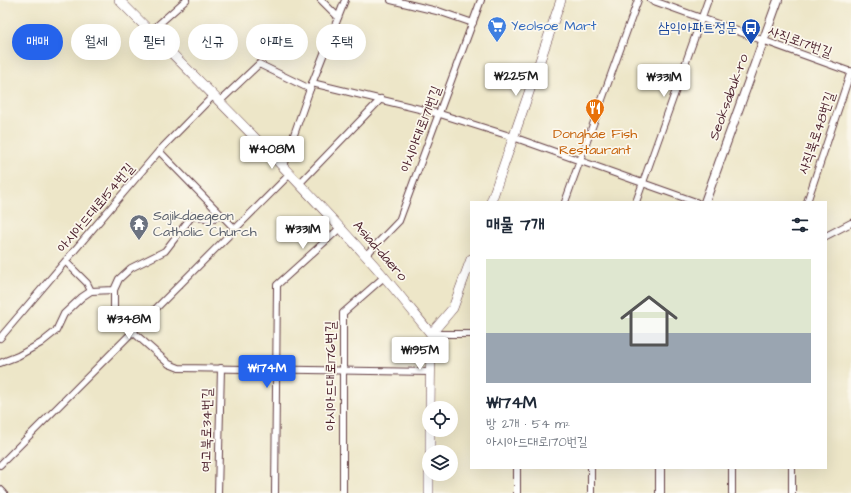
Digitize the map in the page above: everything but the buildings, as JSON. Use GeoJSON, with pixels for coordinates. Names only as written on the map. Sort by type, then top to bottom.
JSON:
{"type":"FeatureCollection","features":[{"type":"Feature","properties":{"kind":"main road","name":"Asiad-daero"},"geometry":{"type":"LineString","coordinates":[[120,0],[142,24]]}},
{"type":"Feature","properties":{"kind":"main road"},"geometry":{"type":"LineString","coordinates":[[491,201],[561,0]]}},
{"type":"Feature","properties":{"kind":"main road","name":"Asiad-daero"},"geometry":{"type":"LineString","coordinates":[[178,60],[283,166],[366,256],[431,334]]}},
{"type":"Feature","properties":{"kind":"main road"},"geometry":{"type":"LineString","coordinates":[[430,401],[431,334],[453,308],[470,262]]}},
{"type":"Feature","properties":{"kind":"main road"},"geometry":{"type":"LineString","coordinates":[[429,493],[430,481]]}},
{"type":"Feature","properties":{"kind":"street"},"geometry":{"type":"LineString","coordinates":[[159,24],[186,0]]}},
{"type":"Feature","properties":{"kind":"street"},"geometry":{"type":"LineString","coordinates":[[321,0],[338,17]]}},
{"type":"Feature","properties":{"kind":"street"},"geometry":{"type":"LineString","coordinates":[[283,166],[311,86],[345,0]]}},
{"type":"Feature","properties":{"kind":"street"},"geometry":{"type":"LineString","coordinates":[[391,0],[441,12],[473,23]]}},
{"type":"Feature","properties":{"kind":"street","name":"아시아대로171번길"},"geometry":{"type":"LineString","coordinates":[[366,256],[399,221],[440,114],[481,0]]}},
{"type":"Feature","properties":{"kind":"street"},"geometry":{"type":"LineString","coordinates":[[565,201],[638,0]]}},
{"type":"Feature","properties":{"kind":"street","name":"사직로17번길"},"geometry":{"type":"LineString","coordinates":[[652,0],[851,72]]}},
{"type":"Feature","properties":{"kind":"street"},"geometry":{"type":"LineString","coordinates":[[636,201],[708,0]]}},
{"type":"Feature","properties":{"kind":"street","name":"Seoksabuk-ro"},"geometry":{"type":"LineString","coordinates":[[705,201],[778,0]]}},
{"type":"Feature","properties":{"kind":"street"},"geometry":{"type":"LineString","coordinates":[[216,99],[259,64],[311,86],[381,99],[440,114],[513,137],[693,201]]}},
{"type":"Feature","properties":{"kind":"street","name":"사직북로48번길"},"geometry":{"type":"LineString","coordinates":[[807,201],[851,72]]}},
{"type":"Feature","properties":{"kind":"street","name":"아시아드대로154번길"},"geometry":{"type":"LineString","coordinates":[[0,338],[159,151],[216,99]]}},
{"type":"Feature","properties":{"kind":"street"},"geometry":{"type":"LineString","coordinates":[[299,184],[381,99]]}},
{"type":"Feature","properties":{"kind":"street"},"geometry":{"type":"LineString","coordinates":[[159,151],[235,229]]}},
{"type":"Feature","properties":{"kind":"street"},"geometry":{"type":"LineString","coordinates":[[0,465],[290,174]]}},
{"type":"Feature","properties":{"kind":"street"},"geometry":{"type":"LineString","coordinates":[[222,215],[212,219],[192,216],[165,251],[131,268],[118,279],[114,290],[114,309],[133,332],[169,364],[179,368],[431,372]]}},
{"type":"Feature","properties":{"kind":"street"},"geometry":{"type":"LineString","coordinates":[[827,235],[851,223]]}},
{"type":"Feature","properties":{"kind":"street"},"geometry":{"type":"LineString","coordinates":[[275,493],[277,285],[340,228]]}},
{"type":"Feature","properties":{"kind":"street"},"geometry":{"type":"LineString","coordinates":[[66,262],[87,283],[91,291]]}},
{"type":"Feature","properties":{"kind":"street","name":"아시아드대로176번길"},"geometry":{"type":"LineString","coordinates":[[343,493],[343,313],[384,277]]}},
{"type":"Feature","properties":{"kind":"street"},"geometry":{"type":"LineString","coordinates":[[0,363],[18,356],[41,343],[56,331],[64,314],[82,297],[91,291],[114,290]]}},
{"type":"Feature","properties":{"kind":"street"},"geometry":{"type":"LineString","coordinates":[[431,334],[470,334]]}},
{"type":"Feature","properties":{"kind":"street","name":"여고북로34번길"},"geometry":{"type":"LineString","coordinates":[[218,493],[221,368]]}},
{"type":"Feature","properties":{"kind":"street"},"geometry":{"type":"LineString","coordinates":[[516,493],[517,469]]}},
{"type":"Feature","properties":{"kind":"street"},"geometry":{"type":"LineString","coordinates":[[590,469],[590,493]]}},
{"type":"Feature","properties":{"kind":"street"},"geometry":{"type":"LineString","coordinates":[[660,469],[660,493]]}},
{"type":"Feature","properties":{"kind":"street"},"geometry":{"type":"LineString","coordinates":[[732,469],[732,493]]}},
{"type":"Feature","properties":{"kind":"street"},"geometry":{"type":"LineString","coordinates":[[792,469],[792,493]]}},
{"type":"Feature","properties":{"kind":"street"},"geometry":{"type":"LineString","coordinates":[[0,490],[4,493]]}},
{"type":"Feature","properties":{"kind":"place","name":"Yeolsoe Mart"},"geometry":{"type":"Point","coordinates":[497,43]}},
{"type":"Feature","properties":{"kind":"place","name":"삼익아파트정문"},"geometry":{"type":"Point","coordinates":[751,45]}},
{"type":"Feature","properties":{"kind":"place","name":"Donghae Fish Restaurant"},"geometry":{"type":"Point","coordinates":[595,125]}},
{"type":"Feature","properties":{"kind":"place","name":"Sajikdaegeon Catholic Church"},"geometry":{"type":"Point","coordinates":[139,241]}}]}
